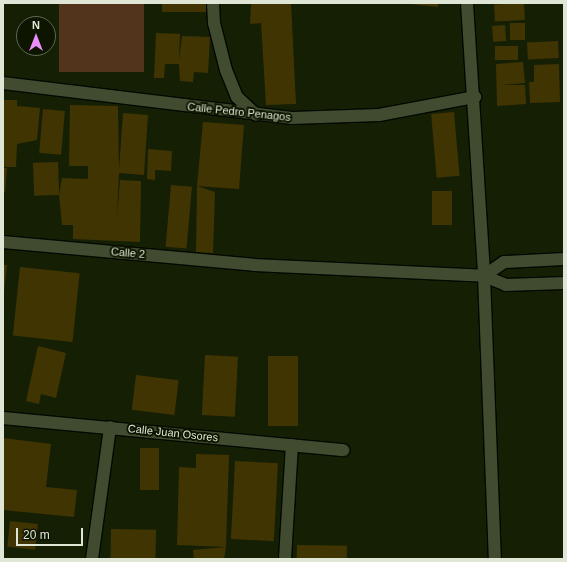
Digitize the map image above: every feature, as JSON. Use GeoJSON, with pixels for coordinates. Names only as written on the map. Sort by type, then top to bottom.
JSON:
{"type":"FeatureCollection","features":[{"type":"Feature","properties":{"kind":"street"},"geometry":{"type":"LineString","coordinates":[[213,3],[214,23],[226,70],[237,97],[256,115]]}},
{"type":"Feature","properties":{"kind":"street"},"geometry":{"type":"LineString","coordinates":[[467,3],[484,276],[495,559]]}},
{"type":"Feature","properties":{"kind":"street","name":"Calle Pedro Penagos"},"geometry":{"type":"LineString","coordinates":[[3,83],[256,115],[342,118],[379,115],[474,97]]}},
{"type":"Feature","properties":{"kind":"street","name":"Calle 2"},"geometry":{"type":"LineString","coordinates":[[3,242],[254,265],[484,276],[506,285],[564,283]]}},
{"type":"Feature","properties":{"kind":"street"},"geometry":{"type":"LineString","coordinates":[[484,276],[504,262],[564,259]]}},
{"type":"Feature","properties":{"kind":"street","name":"Calle Juan Osores"},"geometry":{"type":"LineString","coordinates":[[3,418],[344,450]]}},
{"type":"Feature","properties":{"kind":"street"},"geometry":{"type":"LineString","coordinates":[[92,559],[110,427]]}},
{"type":"Feature","properties":{"kind":"street"},"geometry":{"type":"LineString","coordinates":[[285,559],[292,445]]}},
{"type":"Feature","properties":{"kind":"shaded area"},"geometry":{"type":"Polygon","coordinates":[[[59,3],[144,3],[144,72],[59,72],[59,3]]]}},
{"type":"Feature","properties":{"kind":"building"},"geometry":{"type":"Polygon","coordinates":[[[162,3],[207,3],[207,12],[162,12],[162,3]]]}},
{"type":"Feature","properties":{"kind":"building"},"geometry":{"type":"Polygon","coordinates":[[[291,3],[296,104],[266,105],[261,23],[250,24],[251,4],[291,3]]]}},
{"type":"Feature","properties":{"kind":"building"},"geometry":{"type":"Polygon","coordinates":[[[438,3],[438,7],[410,4],[438,3]]]}},
{"type":"Feature","properties":{"kind":"building"},"geometry":{"type":"Polygon","coordinates":[[[524,3],[525,20],[495,22],[494,5],[524,3]]]}},
{"type":"Feature","properties":{"kind":"building"},"geometry":{"type":"Polygon","coordinates":[[[510,23],[525,23],[525,40],[510,40],[510,23]]]}},
{"type":"Feature","properties":{"kind":"building"},"geometry":{"type":"Polygon","coordinates":[[[505,25],[506,41],[493,42],[492,26],[505,25]]]}},
{"type":"Feature","properties":{"kind":"building"},"geometry":{"type":"Polygon","coordinates":[[[156,33],[180,34],[179,61],[182,36],[210,37],[208,73],[194,72],[193,82],[180,81],[179,64],[165,64],[164,78],[154,78],[156,33]]]}},
{"type":"Feature","properties":{"kind":"building"},"geometry":{"type":"Polygon","coordinates":[[[558,41],[559,58],[528,60],[527,43],[558,41]]]}},
{"type":"Feature","properties":{"kind":"building"},"geometry":{"type":"Polygon","coordinates":[[[495,46],[518,46],[518,60],[495,60],[495,46]]]}},
{"type":"Feature","properties":{"kind":"building"},"geometry":{"type":"Polygon","coordinates":[[[523,62],[525,83],[502,85],[525,85],[526,104],[497,106],[496,64],[523,62]]]}},
{"type":"Feature","properties":{"kind":"building"},"geometry":{"type":"Polygon","coordinates":[[[559,64],[560,102],[530,103],[529,82],[534,82],[534,65],[559,64]]]}},
{"type":"Feature","properties":{"kind":"building"},"geometry":{"type":"Polygon","coordinates":[[[3,100],[17,100],[17,106],[40,108],[37,140],[17,144],[16,167],[3,167],[3,100]]]}},
{"type":"Feature","properties":{"kind":"building"},"geometry":{"type":"Polygon","coordinates":[[[70,105],[118,106],[119,170],[123,113],[148,115],[144,175],[119,173],[117,218],[120,180],[141,181],[140,242],[73,239],[73,225],[62,225],[59,195],[62,178],[88,179],[88,166],[69,166],[70,105]]]}},
{"type":"Feature","properties":{"kind":"building"},"geometry":{"type":"Polygon","coordinates":[[[43,109],[65,111],[61,155],[39,153],[43,109]]]}},
{"type":"Feature","properties":{"kind":"building"},"geometry":{"type":"Polygon","coordinates":[[[454,112],[460,176],[437,178],[431,114],[454,112]]]}},
{"type":"Feature","properties":{"kind":"building"},"geometry":{"type":"Polygon","coordinates":[[[203,122],[244,125],[239,189],[197,186],[203,122]]]}},
{"type":"Feature","properties":{"kind":"building"},"geometry":{"type":"Polygon","coordinates":[[[148,149],[172,151],[171,171],[155,170],[155,180],[147,179],[148,149]]]}},
{"type":"Feature","properties":{"kind":"building"},"geometry":{"type":"Polygon","coordinates":[[[58,162],[59,195],[34,196],[33,163],[58,162]]]}},
{"type":"Feature","properties":{"kind":"building"},"geometry":{"type":"Polygon","coordinates":[[[3,168],[7,168],[5,192],[3,192],[3,168]]]}},
{"type":"Feature","properties":{"kind":"building"},"geometry":{"type":"Polygon","coordinates":[[[171,185],[192,187],[187,249],[166,247],[171,185]]]}},
{"type":"Feature","properties":{"kind":"building"},"geometry":{"type":"Polygon","coordinates":[[[197,186],[215,192],[213,253],[196,252],[197,186]]]}},
{"type":"Feature","properties":{"kind":"building"},"geometry":{"type":"Polygon","coordinates":[[[432,191],[452,191],[452,225],[432,225],[432,191]]]}},
{"type":"Feature","properties":{"kind":"building"},"geometry":{"type":"Polygon","coordinates":[[[3,265],[7,265],[4,292],[3,292],[3,265]]]}},
{"type":"Feature","properties":{"kind":"building"},"geometry":{"type":"Polygon","coordinates":[[[20,267],[80,273],[72,342],[13,336],[20,267]]]}},
{"type":"Feature","properties":{"kind":"building"},"geometry":{"type":"Polygon","coordinates":[[[38,346],[66,353],[56,398],[41,394],[39,404],[26,401],[38,346]]]}},
{"type":"Feature","properties":{"kind":"building"},"geometry":{"type":"Polygon","coordinates":[[[205,355],[238,357],[235,417],[202,415],[205,355]]]}},
{"type":"Feature","properties":{"kind":"building"},"geometry":{"type":"Polygon","coordinates":[[[268,356],[298,356],[298,426],[268,426],[268,356]]]}},
{"type":"Feature","properties":{"kind":"building"},"geometry":{"type":"Polygon","coordinates":[[[136,375],[179,380],[174,415],[132,410],[136,375]]]}},
{"type":"Feature","properties":{"kind":"building"},"geometry":{"type":"Polygon","coordinates":[[[3,438],[51,444],[46,487],[77,490],[74,517],[3,510],[3,438]]]}},
{"type":"Feature","properties":{"kind":"building"},"geometry":{"type":"Polygon","coordinates":[[[140,448],[159,448],[159,490],[140,490],[140,448]]]}},
{"type":"Feature","properties":{"kind":"building"},"geometry":{"type":"Polygon","coordinates":[[[196,454],[229,455],[226,547],[177,545],[179,467],[196,468],[196,454]]]}},
{"type":"Feature","properties":{"kind":"building"},"geometry":{"type":"Polygon","coordinates":[[[235,461],[278,463],[274,541],[231,539],[235,461]]]}},
{"type":"Feature","properties":{"kind":"building"},"geometry":{"type":"Polygon","coordinates":[[[10,521],[38,524],[35,550],[7,547],[10,521]]]}},
{"type":"Feature","properties":{"kind":"building"},"geometry":{"type":"Polygon","coordinates":[[[111,529],[156,530],[155,559],[110,559],[111,529]]]}},
{"type":"Feature","properties":{"kind":"building"},"geometry":{"type":"Polygon","coordinates":[[[297,545],[347,546],[347,559],[297,559],[297,545]]]}},
{"type":"Feature","properties":{"kind":"building"},"geometry":{"type":"Polygon","coordinates":[[[226,547],[224,559],[194,559],[193,550],[226,547]]]}}]}
